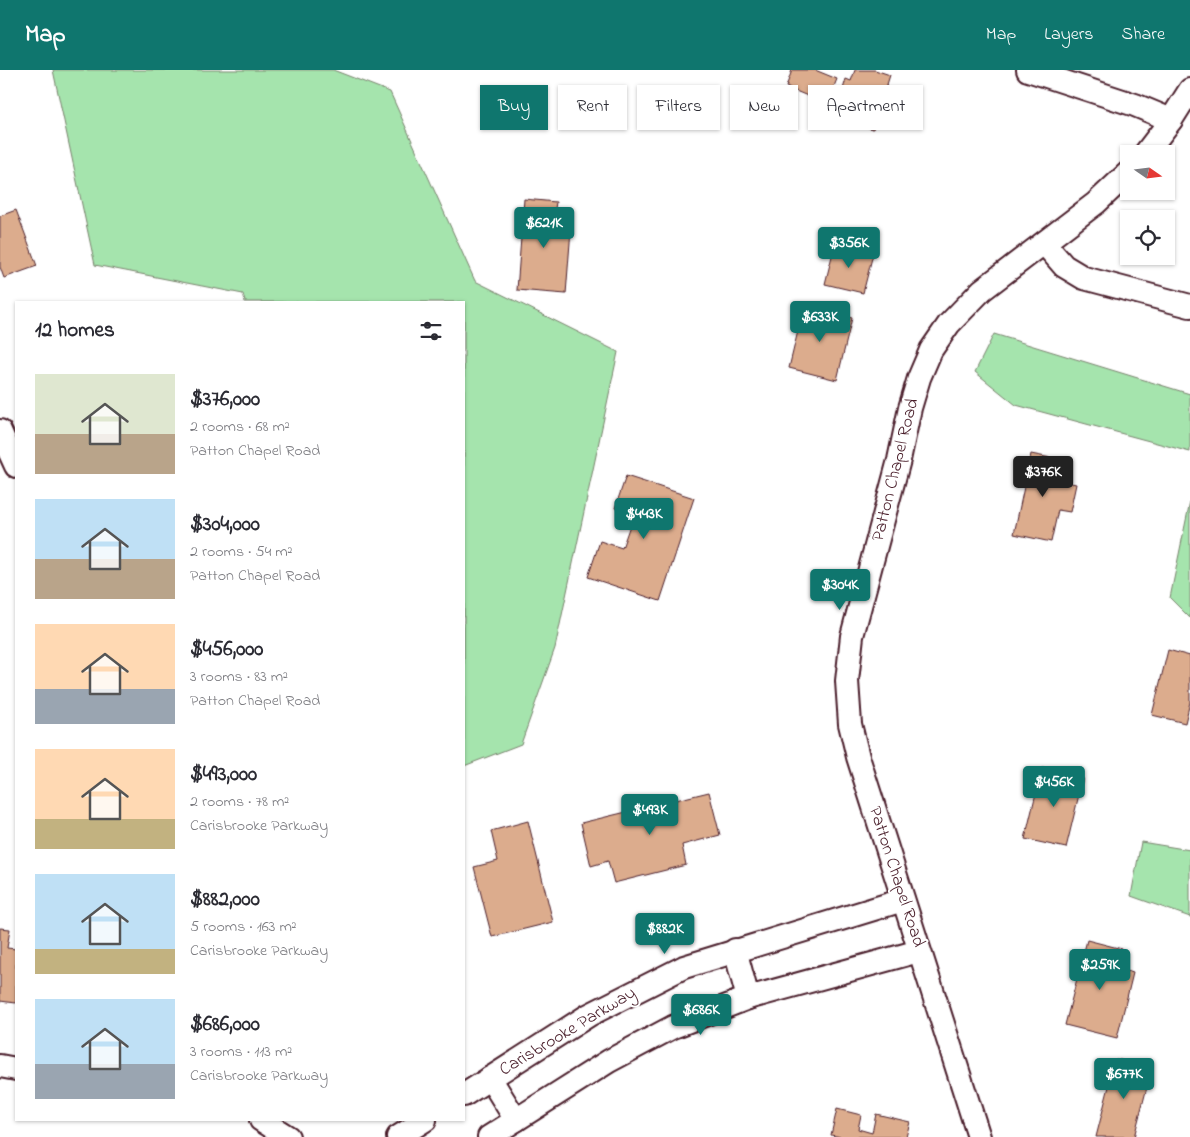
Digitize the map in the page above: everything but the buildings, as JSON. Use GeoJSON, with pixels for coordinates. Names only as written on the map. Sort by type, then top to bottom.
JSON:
{"type":"FeatureCollection","features":[{"type":"Feature","properties":{"kind":"street"},"geometry":{"type":"LineString","coordinates":[[1028,70],[1136,105],[1171,120]]}},
{"type":"Feature","properties":{"kind":"street"},"geometry":{"type":"LineString","coordinates":[[1152,145],[1190,90]]}},
{"type":"Feature","properties":{"kind":"street","name":"Patton Chapel Road"},"geometry":{"type":"LineString","coordinates":[[979,1137],[858,757],[850,724],[847,681],[852,636],[899,460],[910,408],[919,378],[931,350],[950,324],[982,290],[1096,203],[1120,180]]}},
{"type":"Feature","properties":{"kind":"street"},"geometry":{"type":"LineString","coordinates":[[1044,243],[1064,266],[1084,278],[1190,306]]}},
{"type":"Feature","properties":{"kind":"street"},"geometry":{"type":"LineString","coordinates":[[0,431],[15,464]]}},
{"type":"Feature","properties":{"kind":"street","name":"Carisbrooke Parkway"},"geometry":{"type":"LineString","coordinates":[[465,1094],[589,1015],[684,967],[903,900]]}},
{"type":"Feature","properties":{"kind":"street"},"geometry":{"type":"LineString","coordinates":[[735,950],[748,998]]}},
{"type":"Feature","properties":{"kind":"street"},"geometry":{"type":"LineString","coordinates":[[489,1137],[609,1061],[673,1027],[748,998],[919,951]]}},
{"type":"Feature","properties":{"kind":"street"},"geometry":{"type":"LineString","coordinates":[[0,1066],[15,1069]]}},
{"type":"Feature","properties":{"kind":"street"},"geometry":{"type":"LineString","coordinates":[[490,1078],[516,1120]]}},
{"type":"Feature","properties":{"kind":"street"},"geometry":{"type":"LineString","coordinates":[[263,1121],[288,1137]]}},
{"type":"Feature","properties":{"kind":"street"},"geometry":{"type":"LineString","coordinates":[[398,1137],[423,1121]]}},
{"type":"Feature","properties":{"kind":"green space"},"geometry":{"type":"Polygon","coordinates":[[[53,70],[333,70],[390,92],[475,281],[618,352],[555,648],[521,744],[465,766],[465,301],[245,301],[243,294],[95,265],[53,70]]]}},
{"type":"Feature","properties":{"kind":"green space"},"geometry":{"type":"Polygon","coordinates":[[[994,334],[1190,394],[1190,452],[1016,405],[975,372],[994,334]]]}},
{"type":"Feature","properties":{"kind":"green space"},"geometry":{"type":"Polygon","coordinates":[[[1190,501],[1190,618],[1170,598],[1190,501]]]}},
{"type":"Feature","properties":{"kind":"green space"},"geometry":{"type":"Polygon","coordinates":[[[1141,842],[1190,850],[1190,917],[1131,896],[1141,842]]]}}]}
